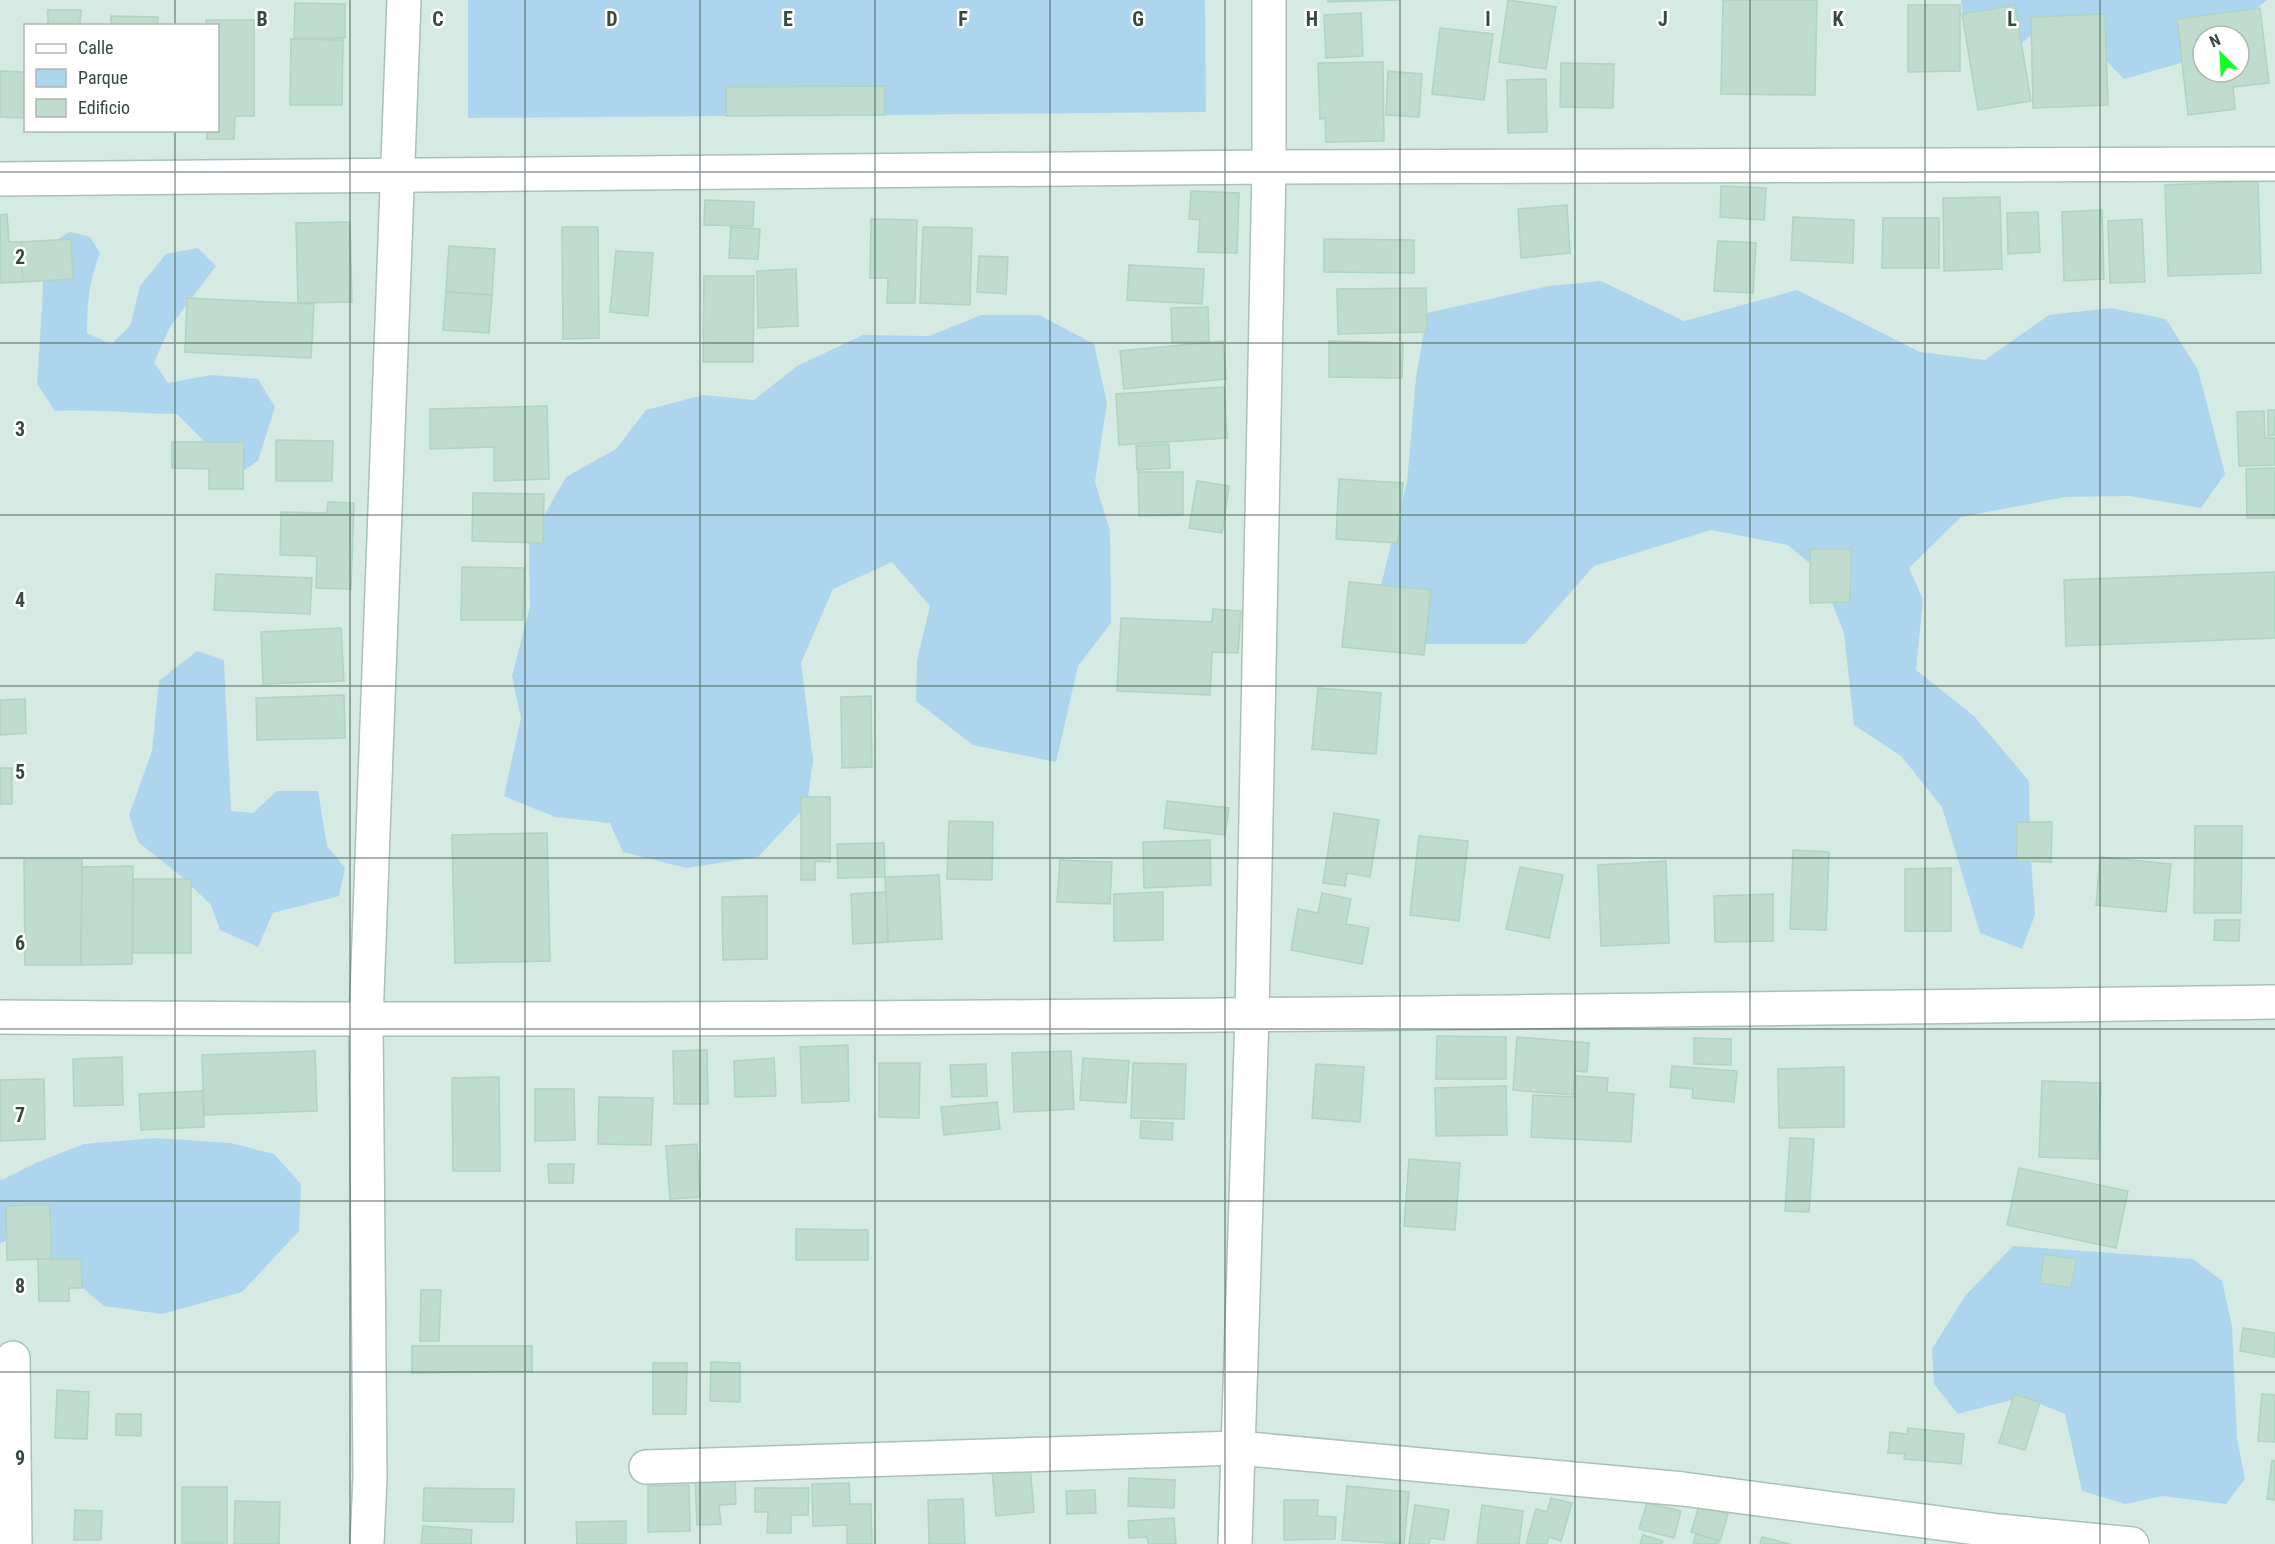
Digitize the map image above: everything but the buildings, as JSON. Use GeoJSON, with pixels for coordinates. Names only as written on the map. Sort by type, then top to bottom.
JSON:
{"type":"FeatureCollection","features":[{"type":"Feature","properties":{"kind":"street"},"geometry":{"type":"LineString","coordinates":[[367,1544],[370,1466],[366,1021],[395,176],[404,0]]}},
{"type":"Feature","properties":{"kind":"street"},"geometry":{"type":"LineString","coordinates":[[1235,1544],[1252,1016],[1269,167],[1269,0]]}},
{"type":"Feature","properties":{"kind":"street"},"geometry":{"type":"LineString","coordinates":[[0,179],[1269,167],[2275,164]]}},
{"type":"Feature","properties":{"kind":"street"},"geometry":{"type":"LineString","coordinates":[[0,1017],[366,1021],[1252,1016],[2275,1002]]}},
{"type":"Feature","properties":{"kind":"street"},"geometry":{"type":"LineString","coordinates":[[12,1358],[15,1544]]}},
{"type":"Feature","properties":{"kind":"street"},"geometry":{"type":"LineString","coordinates":[[646,1467],[1238,1448],[1683,1489],[1999,1531],[2132,1544]]}},
{"type":"Feature","properties":{"kind":"shaded area"},"geometry":{"type":"Polygon","coordinates":[[[0,0],[2275,0],[2275,1544],[0,1544],[0,0]]]}},
{"type":"Feature","properties":{"kind":"green space"},"geometry":{"type":"Polygon","coordinates":[[[468,0],[1205,0],[1206,112],[885,115],[885,86],[727,87],[726,116],[468,118],[468,0]]]}},
{"type":"Feature","properties":{"kind":"green space"},"geometry":{"type":"Polygon","coordinates":[[[1961,0],[2267,0],[2236,24],[2191,24],[2191,56],[2188,61],[2124,79],[2092,46],[2052,17],[2012,52],[1968,54],[1961,0]]]}},
{"type":"Feature","properties":{"kind":"green space"},"geometry":{"type":"Polygon","coordinates":[[[70,232],[90,237],[100,253],[89,293],[87,333],[111,344],[130,326],[140,286],[166,254],[198,248],[216,266],[170,327],[154,362],[168,383],[211,375],[258,379],[275,407],[258,461],[229,480],[202,439],[177,414],[55,411],[37,384],[43,291],[41,249],[70,232]]]}},
{"type":"Feature","properties":{"kind":"green space"},"geometry":{"type":"Polygon","coordinates":[[[1601,281],[1684,321],[1797,290],[1920,352],[1985,360],[2049,315],[2111,308],[2166,319],[2198,370],[2225,474],[2201,508],[2130,496],[2065,497],[1961,517],[1909,568],[1923,599],[1916,670],[1974,716],[2029,781],[2030,845],[2035,915],[2022,949],[1980,933],[1942,807],[1901,756],[1854,725],[1844,633],[1819,571],[1788,545],[1711,530],[1594,566],[1525,644],[1413,644],[1380,589],[1407,482],[1416,378],[1427,313],[1549,286],[1601,281]]]}},
{"type":"Feature","properties":{"kind":"green space"},"geometry":{"type":"Polygon","coordinates":[[[981,315],[1039,315],[1094,344],[1107,403],[1095,482],[1110,531],[1111,623],[1078,666],[1056,762],[973,745],[916,701],[917,661],[930,606],[892,562],[833,589],[801,663],[813,760],[807,805],[758,857],[686,868],[623,852],[610,823],[555,817],[504,796],[521,718],[512,676],[530,607],[529,542],[566,477],[616,449],[646,410],[703,395],[754,400],[797,366],[863,335],[929,336],[981,315]]]}},
{"type":"Feature","properties":{"kind":"green space"},"geometry":{"type":"Polygon","coordinates":[[[197,651],[224,660],[231,811],[253,813],[277,791],[318,791],[327,846],[345,868],[339,896],[273,913],[258,947],[220,930],[211,905],[181,876],[138,842],[129,815],[152,751],[159,681],[197,651]]]}},
{"type":"Feature","properties":{"kind":"green space"},"geometry":{"type":"Polygon","coordinates":[[[155,1138],[231,1143],[274,1154],[301,1184],[299,1231],[242,1292],[162,1314],[104,1306],[22,1237],[0,1243],[0,1178],[2,1180],[38,1162],[84,1144],[155,1138]]]}},
{"type":"Feature","properties":{"kind":"green space"},"geometry":{"type":"Polygon","coordinates":[[[2013,1246],[2193,1259],[2222,1281],[2232,1326],[2237,1438],[2245,1479],[2226,1504],[2162,1496],[2125,1504],[2082,1491],[2065,1414],[2023,1397],[1958,1414],[1934,1384],[1932,1349],[1965,1296],[2013,1246]]]}}]}
